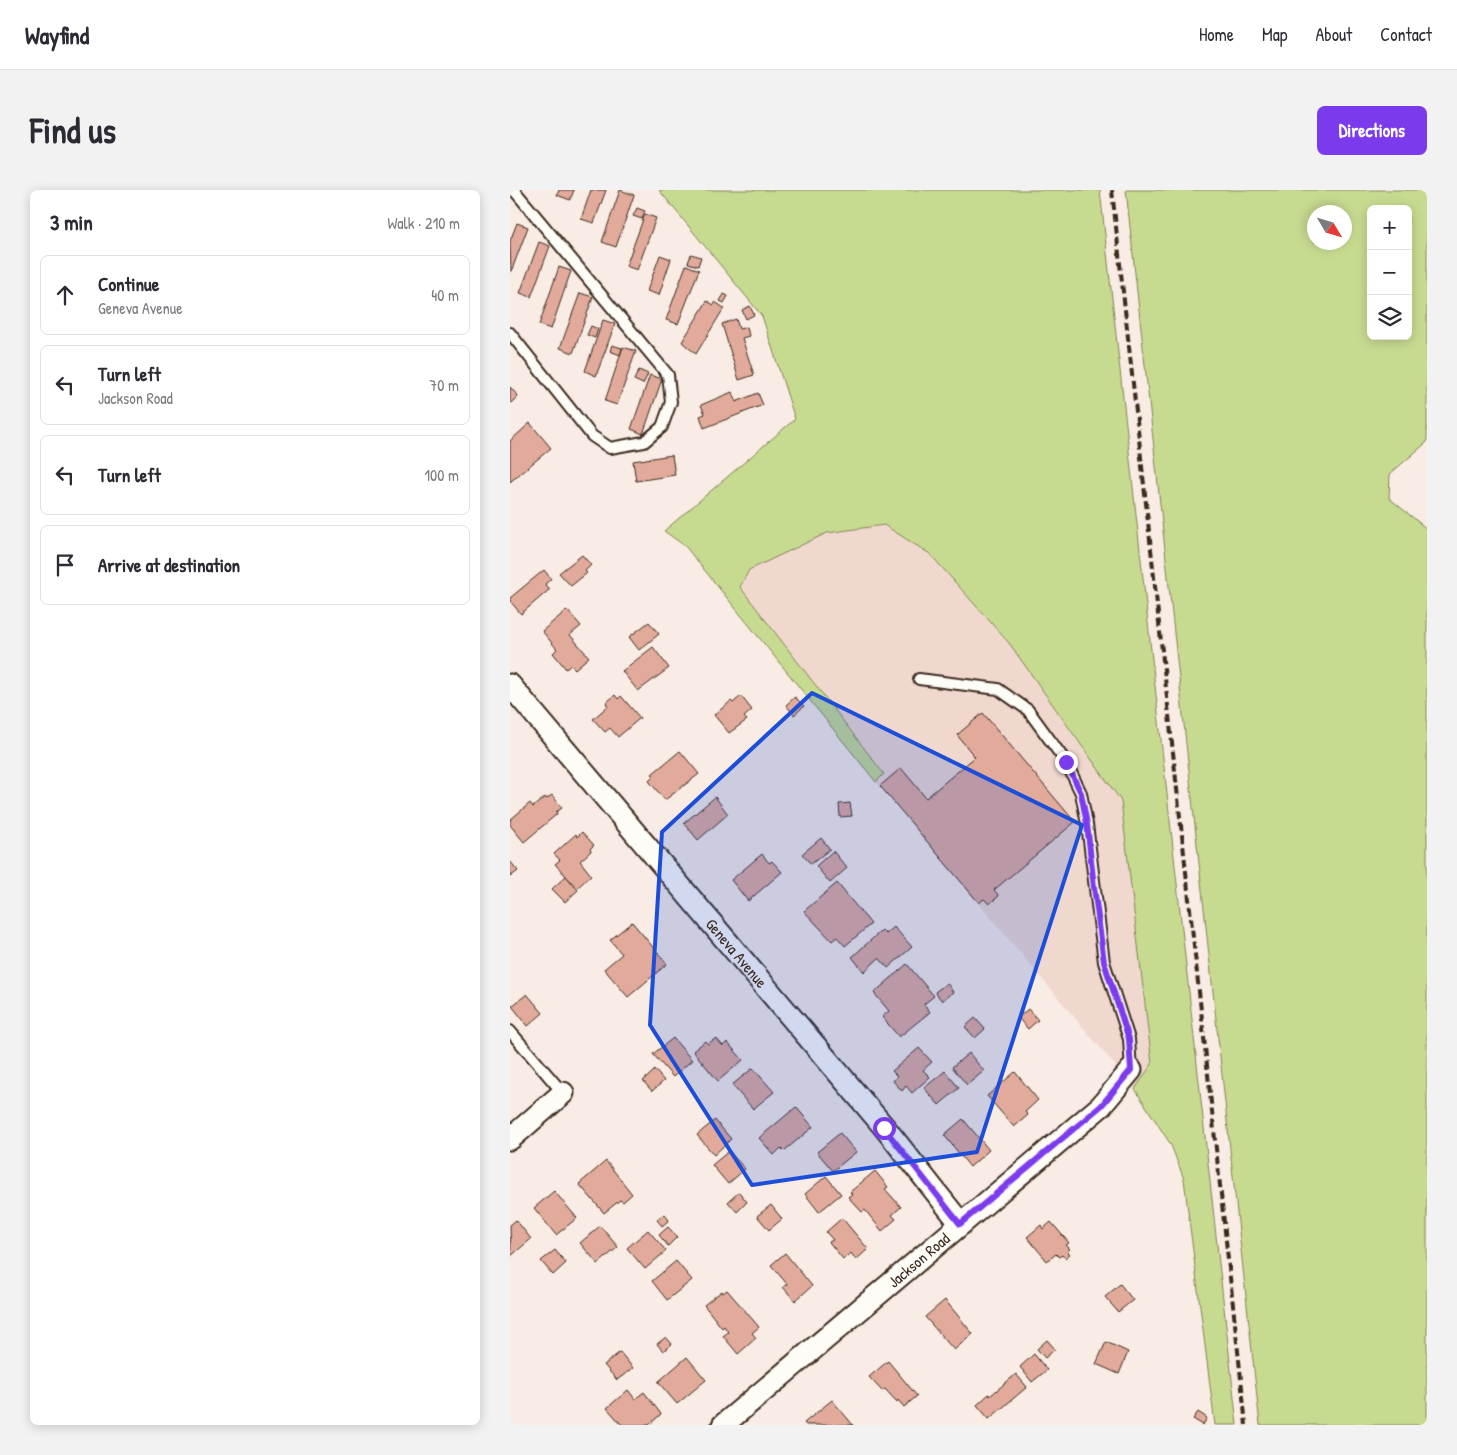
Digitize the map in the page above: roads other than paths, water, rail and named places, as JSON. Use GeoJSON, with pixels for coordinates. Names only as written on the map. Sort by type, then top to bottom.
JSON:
{"type":"FeatureCollection","features":[{"type":"Feature","properties":{"kind":"street","name":"Geneva Avenue"},"geometry":{"type":"LineString","coordinates":[[510,685],[884,1128],[960,1224]]}},
{"type":"Feature","properties":{"kind":"street","name":"Jackson Road"},"geometry":{"type":"LineString","coordinates":[[723,1425],[1101,1106],[1131,1070]]}},
{"type":"Feature","properties":{"kind":"street"},"geometry":{"type":"LineString","coordinates":[[510,1138],[563,1093]]}},
{"type":"Feature","properties":{"kind":"lane"},"geometry":{"type":"LineString","coordinates":[[510,332],[592,436],[610,448],[644,442],[662,427],[671,402],[668,375],[514,190]]}},
{"type":"Feature","properties":{"kind":"lane"},"geometry":{"type":"LineString","coordinates":[[919,679],[998,689],[1028,710],[1066,762],[1081,793],[1087,824],[1104,962],[1129,1039],[1131,1070]]}},
{"type":"Feature","properties":{"kind":"lane"},"geometry":{"type":"LineString","coordinates":[[510,1031],[563,1093]]}},
{"type":"Feature","properties":{"kind":"railway"},"geometry":{"type":"LineString","coordinates":[[1112,190],[1246,1425]]}}]}
